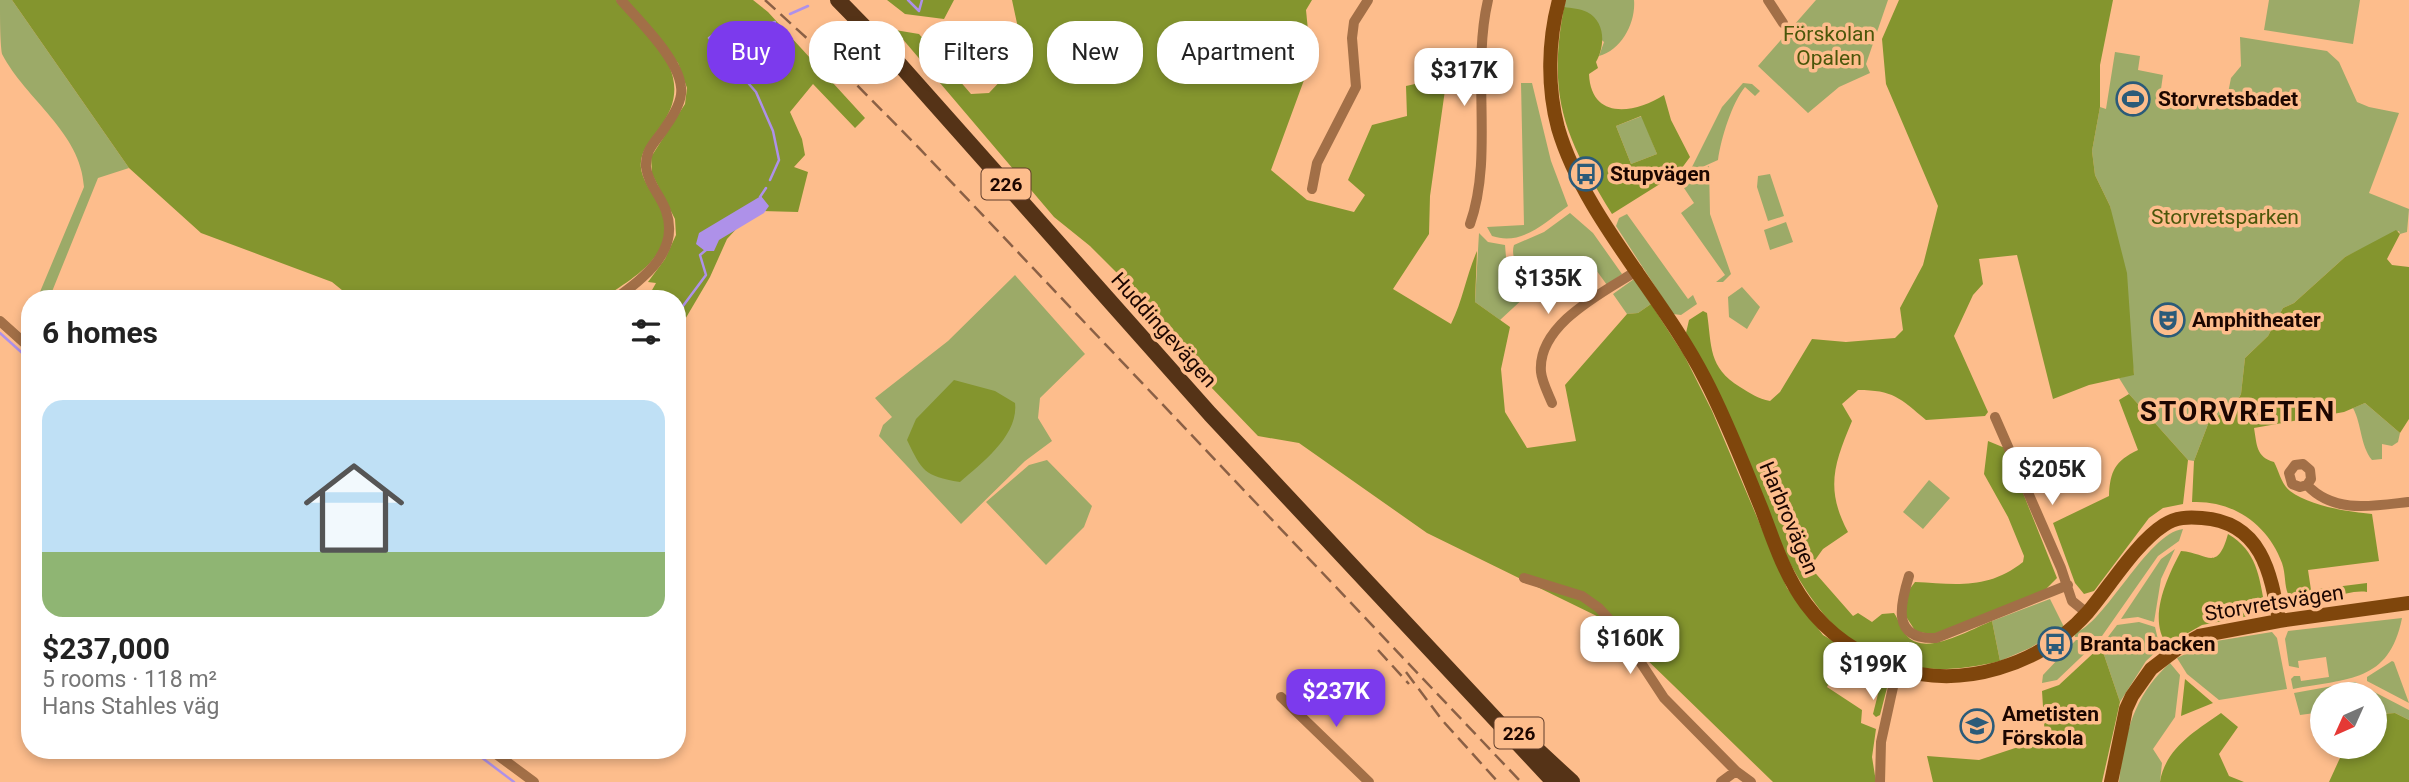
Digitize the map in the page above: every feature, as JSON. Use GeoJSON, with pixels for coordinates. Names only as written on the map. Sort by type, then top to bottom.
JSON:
{"type":"FeatureCollection","features":[{"type":"Feature","properties":{"kind":"main road","name":"Huddingevägen"},"geometry":{"type":"LineString","coordinates":[[838,0],[885,48],[1210,414],[1554,782]]}},
{"type":"Feature","properties":{"kind":"main road","name":"Huddingevägen"},"geometry":{"type":"LineString","coordinates":[[1465,684],[1572,782]]}},
{"type":"Feature","properties":{"kind":"street"},"geometry":{"type":"LineString","coordinates":[[621,0],[673,65],[682,88],[678,106],[648,149],[646,169],[666,210],[671,239],[663,255],[627,290]]}},
{"type":"Feature","properties":{"kind":"street"},"geometry":{"type":"LineString","coordinates":[[1312,188],[1317,163],[1356,87],[1352,38],[1354,22],[1368,0]]}},
{"type":"Feature","properties":{"kind":"street"},"geometry":{"type":"LineString","coordinates":[[1470,223],[1480,197],[1480,81],[1488,0]]}},
{"type":"Feature","properties":{"kind":"street","name":"Harbrovägen"},"geometry":{"type":"LineString","coordinates":[[1559,0],[1550,52],[1558,127],[1586,192],[1675,326],[1707,382],[1782,564],[1804,601],[1825,626],[1848,646],[1897,669],[1934,677],[1993,670],[2036,653],[2070,631],[2148,538],[2167,522],[2186,517],[2221,520],[2247,537],[2260,551],[2270,572],[2279,621]]}},
{"type":"Feature","properties":{"kind":"street"},"geometry":{"type":"LineString","coordinates":[[1768,0],[1783,23]]}},
{"type":"Feature","properties":{"kind":"street"},"geometry":{"type":"LineString","coordinates":[[1552,403],[1541,375],[1549,339],[1579,310],[1638,270]]}},
{"type":"Feature","properties":{"kind":"street"},"geometry":{"type":"LineString","coordinates":[[0,321],[21,340]]}},
{"type":"Feature","properties":{"kind":"street"},"geometry":{"type":"LineString","coordinates":[[1995,417],[2068,585],[2072,601],[2087,613]]}},
{"type":"Feature","properties":{"kind":"street"},"geometry":{"type":"LineString","coordinates":[[2306,485],[2314,493],[2345,506],[2361,508],[2409,502],[2409,509]]}},
{"type":"Feature","properties":{"kind":"street"},"geometry":{"type":"LineString","coordinates":[[1909,576],[1899,607],[1901,616],[1911,633],[1926,639],[1936,638],[2068,585]]}},
{"type":"Feature","properties":{"kind":"street"},"geometry":{"type":"LineString","coordinates":[[1524,578],[1582,596],[1600,608],[1620,631],[1664,698],[1736,771],[1751,782]]}},
{"type":"Feature","properties":{"kind":"street","name":"Storvretsvägen"},"geometry":{"type":"LineString","coordinates":[[2111,782],[2126,709],[2139,684],[2169,654],[2199,635],[2409,603]]}},
{"type":"Feature","properties":{"kind":"street"},"geometry":{"type":"LineString","coordinates":[[1880,782],[1881,742],[1897,669]]}},
{"type":"Feature","properties":{"kind":"street"},"geometry":{"type":"LineString","coordinates":[[1281,697],[1369,782]]}},
{"type":"Feature","properties":{"kind":"street"},"geometry":{"type":"LineString","coordinates":[[503,759],[534,782]]}},
{"type":"Feature","properties":{"kind":"street"},"geometry":{"type":"LineString","coordinates":[[1721,782],[1736,771]]}},
{"type":"Feature","properties":{"kind":"green space"},"geometry":{"type":"Polygon","coordinates":[[[0,0],[12,0],[129,168],[98,178],[53,290],[41,290],[84,187],[81,167],[63,133],[12,71],[2,54],[0,0]]]}},
{"type":"Feature","properties":{"kind":"green space"},"geometry":{"type":"Polygon","coordinates":[[[12,0],[616,0],[656,44],[673,76],[674,93],[670,111],[646,148],[641,163],[642,174],[664,216],[666,230],[663,243],[647,266],[615,290],[342,290],[332,282],[201,233],[129,168],[12,0]]]}},
{"type":"Feature","properties":{"kind":"green space"},"geometry":{"type":"Polygon","coordinates":[[[626,0],[753,0],[776,21],[707,21],[707,84],[795,84],[795,42],[809,57],[809,84],[813,84],[790,112],[802,139],[805,155],[794,167],[808,172],[798,212],[760,211],[739,226],[727,239],[710,277],[686,318],[686,290],[652,290],[656,283],[648,282],[665,259],[676,235],[675,219],[652,174],[651,157],[685,104],[687,88],[678,63],[626,0]]]}},
{"type":"Feature","properties":{"kind":"green space"},"geometry":{"type":"Polygon","coordinates":[[[887,0],[954,0],[944,19],[905,14],[887,0]]]}},
{"type":"Feature","properties":{"kind":"green space"},"geometry":{"type":"Polygon","coordinates":[[[1012,0],[1312,0],[1306,10],[1307,21],[1157,21],[1157,84],[1303,84],[1271,170],[1307,200],[1354,212],[1365,195],[1348,180],[1372,125],[1407,116],[1406,86],[1424,82],[1445,90],[1430,196],[1429,234],[1393,289],[1451,324],[1477,251],[1475,302],[1510,327],[1501,369],[1505,412],[1527,448],[1576,441],[1565,385],[1627,314],[1638,313],[1651,304],[1684,355],[1712,411],[1787,588],[1823,635],[1887,674],[1889,680],[1880,715],[1876,717],[1873,714],[1881,682],[1866,677],[1842,658],[1827,687],[1862,710],[1861,723],[1876,729],[1872,757],[1876,782],[1773,782],[1607,621],[1427,533],[1299,443],[1258,436],[1184,359],[1144,300],[1090,246],[1054,217],[941,84],[962,84],[971,94],[989,93],[998,84],[1033,84],[1033,21],[1016,21],[1012,0]]]}},
{"type":"Feature","properties":{"kind":"green space"},"geometry":{"type":"Polygon","coordinates":[[[1566,0],[1634,0],[1633,17],[1621,41],[1599,56],[1604,42],[1564,7],[1566,0]]]}},
{"type":"Feature","properties":{"kind":"green space","name":"Förskolan Opalen"},"geometry":{"type":"Polygon","coordinates":[[[1816,0],[1888,0],[1866,64],[1870,73],[1839,87],[1808,113],[1758,66],[1816,0]]]}},
{"type":"Feature","properties":{"kind":"green space"},"geometry":{"type":"Polygon","coordinates":[[[1899,0],[2113,0],[2100,65],[2100,107],[2092,151],[2095,175],[2110,206],[2127,273],[2134,375],[2089,385],[2053,399],[2017,255],[1979,259],[1983,284],[1973,295],[1954,336],[1988,412],[1985,416],[1926,420],[1895,397],[1870,390],[1858,390],[1842,404],[1852,421],[1837,464],[1834,489],[1836,503],[1848,532],[1823,549],[1810,567],[1853,616],[1858,613],[1872,622],[1882,614],[1894,613],[1908,637],[1916,642],[1926,644],[1949,639],[1992,621],[2000,661],[1948,669],[1905,666],[1869,652],[1839,630],[1814,601],[1771,526],[1686,333],[1689,320],[1703,311],[1707,313],[1713,355],[1722,372],[1747,391],[1770,401],[1780,392],[1812,339],[1846,342],[1895,338],[1903,330],[1900,308],[1923,265],[1938,206],[1886,84],[1882,39],[1899,0]]]}},
{"type":"Feature","properties":{"kind":"green space"},"geometry":{"type":"Polygon","coordinates":[[[2269,0],[2360,0],[2353,44],[2264,30],[2269,0]]]}},
{"type":"Feature","properties":{"kind":"green space"},"geometry":{"type":"Polygon","coordinates":[[[1564,7],[1582,10],[1593,16],[1602,35],[1596,62],[1598,68],[1589,74],[1597,99],[1606,106],[1628,109],[1664,95],[1671,120],[1690,157],[1679,172],[1612,214],[1582,162],[1564,116],[1559,93],[1559,39],[1564,7]],[[1641,116],[1616,126],[1631,164],[1657,154],[1641,116]]]}},
{"type":"Feature","properties":{"kind":"green space"},"geometry":{"type":"Polygon","coordinates":[[[905,32],[919,34],[919,58],[905,42],[905,32]]]}},
{"type":"Feature","properties":{"kind":"green space","name":"Storvretsparken"},"geometry":{"type":"Polygon","coordinates":[[[2240,37],[2327,51],[2339,62],[2357,102],[2399,113],[2369,193],[2409,209],[2407,232],[2400,234],[2399,231],[2345,257],[2294,303],[2283,308],[2268,336],[2245,358],[2241,394],[2232,409],[2210,419],[2194,461],[2188,460],[2129,394],[2119,378],[2134,374],[2110,206],[2095,175],[2092,151],[2100,107],[2106,109],[2115,52],[2140,56],[2138,70],[2163,75],[2161,89],[2190,94],[2198,104],[2214,110],[2226,103],[2231,78],[2241,66],[2240,37]]]}},
{"type":"Feature","properties":{"kind":"green space"},"geometry":{"type":"Polygon","coordinates":[[[1521,83],[1532,83],[1551,161],[1568,206],[1532,231],[1513,238],[1503,238],[1492,236],[1487,227],[1524,225],[1521,83]]]}},
{"type":"Feature","properties":{"kind":"green space"},"geometry":{"type":"Polygon","coordinates":[[[1743,83],[1752,84],[1760,91],[1755,96],[1745,87],[1728,121],[1718,160],[1689,173],[1722,107],[1743,83]]]}},
{"type":"Feature","properties":{"kind":"green space"},"geometry":{"type":"Polygon","coordinates":[[[813,84],[834,84],[865,118],[855,128],[813,84]]]}},
{"type":"Feature","properties":{"kind":"green space"},"geometry":{"type":"Polygon","coordinates":[[[1642,116],[1657,154],[1631,164],[1616,126],[1642,116]]]}},
{"type":"Feature","properties":{"kind":"green space"},"geometry":{"type":"Polygon","coordinates":[[[1709,166],[1710,214],[1731,274],[1723,282],[1716,282],[1725,275],[1681,213],[1694,203],[1680,182],[1709,166]]]}},
{"type":"Feature","properties":{"kind":"green space"},"geometry":{"type":"Polygon","coordinates":[[[1770,174],[1784,216],[1768,221],[1757,187],[1758,176],[1770,174]]]}},
{"type":"Feature","properties":{"kind":"green space"},"geometry":{"type":"Polygon","coordinates":[[[1570,213],[1593,233],[1622,274],[1607,285],[1586,256],[1533,292],[1516,263],[1514,245],[1544,232],[1570,213]]]}},
{"type":"Feature","properties":{"kind":"green space"},"geometry":{"type":"Polygon","coordinates":[[[1627,214],[1688,299],[1693,295],[1697,304],[1681,315],[1673,314],[1616,226],[1619,218],[1627,214]]]}},
{"type":"Feature","properties":{"kind":"green space"},"geometry":{"type":"Polygon","coordinates":[[[1786,222],[1793,242],[1770,250],[1764,230],[1786,222]]]}},
{"type":"Feature","properties":{"kind":"green space"},"geometry":{"type":"Polygon","coordinates":[[[2396,230],[2400,234],[2387,259],[2392,265],[2409,267],[2409,419],[2400,433],[2365,403],[2344,412],[2254,428],[2261,454],[2274,462],[2282,481],[2290,491],[2319,504],[2372,514],[2379,561],[2308,570],[2311,590],[2367,583],[2367,592],[2351,593],[2300,606],[2290,598],[2276,549],[2258,526],[2247,517],[2221,505],[2192,502],[2194,461],[2210,419],[2233,409],[2241,394],[2245,358],[2268,336],[2283,308],[2294,303],[2345,257],[2396,230]]]}},
{"type":"Feature","properties":{"kind":"green space"},"geometry":{"type":"Polygon","coordinates":[[[1479,233],[1488,242],[1505,245],[1506,257],[1526,296],[1500,320],[1475,302],[1479,233]]]}},
{"type":"Feature","properties":{"kind":"green space"},"geometry":{"type":"Polygon","coordinates":[[[1015,275],[1085,354],[1040,398],[1038,418],[1052,441],[1025,461],[961,524],[879,436],[883,425],[892,417],[875,398],[948,341],[1015,275]]]}},
{"type":"Feature","properties":{"kind":"green space"},"geometry":{"type":"Polygon","coordinates":[[[1634,279],[1651,304],[1638,313],[1627,314],[1613,294],[1634,279]]]}},
{"type":"Feature","properties":{"kind":"green space"},"geometry":{"type":"Polygon","coordinates":[[[1742,287],[1760,307],[1747,329],[1729,317],[1728,297],[1742,287]]]}},
{"type":"Feature","properties":{"kind":"green space"},"geometry":{"type":"Polygon","coordinates":[[[954,380],[995,391],[1015,403],[1015,415],[1005,437],[988,457],[960,482],[931,474],[921,465],[907,440],[916,419],[954,380]]]}},
{"type":"Feature","properties":{"kind":"green space"},"geometry":{"type":"Polygon","coordinates":[[[2129,394],[2188,460],[2183,504],[2163,508],[2149,518],[2094,591],[2084,594],[2075,583],[2053,523],[2109,496],[2115,468],[2124,458],[2138,450],[2119,400],[2129,394]]]}},
{"type":"Feature","properties":{"kind":"green space"},"geometry":{"type":"Polygon","coordinates":[[[2365,403],[2400,433],[2398,442],[2392,446],[2382,444],[2382,459],[2372,460],[2363,441],[2353,408],[2365,403]]]}},
{"type":"Feature","properties":{"kind":"green space"},"geometry":{"type":"Polygon","coordinates":[[[1988,441],[2005,448],[2057,578],[2045,590],[1934,634],[1916,632],[1905,615],[1909,590],[1915,582],[1958,584],[1984,581],[2010,571],[2023,562],[2024,556],[2008,517],[1984,474],[1988,441]]]}},
{"type":"Feature","properties":{"kind":"green space"},"geometry":{"type":"Polygon","coordinates":[[[1047,460],[1092,506],[1084,527],[1046,565],[986,502],[1029,465],[1047,460]]]}},
{"type":"Feature","properties":{"kind":"green space"},"geometry":{"type":"Polygon","coordinates":[[[1929,480],[1950,498],[1923,529],[1903,512],[1929,480]]]}},
{"type":"Feature","properties":{"kind":"green space"},"geometry":{"type":"Polygon","coordinates":[[[2183,529],[2179,541],[2158,556],[2102,636],[2075,637],[2074,633],[2086,627],[2099,614],[2155,546],[2169,534],[2183,529]]]}},
{"type":"Feature","properties":{"kind":"green space"},"geometry":{"type":"Polygon","coordinates":[[[2228,534],[2251,556],[2265,607],[2254,615],[2202,625],[2167,645],[2161,634],[2159,610],[2166,585],[2181,551],[2215,557],[2224,546],[2228,534]]]}},
{"type":"Feature","properties":{"kind":"green space"},"geometry":{"type":"Polygon","coordinates":[[[2175,549],[2161,579],[2154,622],[2138,617],[2121,619],[2161,559],[2175,549]]]}},
{"type":"Feature","properties":{"kind":"green space"},"geometry":{"type":"Polygon","coordinates":[[[2050,599],[2064,627],[2030,648],[2000,661],[1992,621],[2050,599]]]}},
{"type":"Feature","properties":{"kind":"green space"},"geometry":{"type":"Polygon","coordinates":[[[2402,618],[2396,639],[2387,655],[2376,666],[2348,679],[2310,682],[2310,686],[2293,689],[2291,679],[2294,676],[2300,676],[2301,681],[2329,677],[2326,657],[2298,661],[2299,668],[2289,666],[2285,639],[2288,631],[2402,618]]]}},
{"type":"Feature","properties":{"kind":"green space"},"geometry":{"type":"Polygon","coordinates":[[[2139,622],[2155,627],[2160,648],[2146,661],[2120,702],[2101,646],[2117,625],[2139,622]]]}},
{"type":"Feature","properties":{"kind":"green space"},"geometry":{"type":"Polygon","coordinates":[[[2272,632],[2277,638],[2287,689],[2219,700],[2187,674],[2177,658],[2210,642],[2272,632]]]}},
{"type":"Feature","properties":{"kind":"green space"},"geometry":{"type":"Polygon","coordinates":[[[2076,640],[2099,640],[2057,680],[2042,683],[2043,675],[2076,640]]]}},
{"type":"Feature","properties":{"kind":"green space"},"geometry":{"type":"Polygon","coordinates":[[[2101,646],[2120,702],[2102,782],[1933,782],[1927,756],[1979,760],[2045,738],[2042,691],[2059,685],[2101,646]]]}},
{"type":"Feature","properties":{"kind":"green space"},"geometry":{"type":"Polygon","coordinates":[[[2394,662],[2409,703],[2387,691],[2387,682],[2369,682],[2367,677],[2394,662]]]}},
{"type":"Feature","properties":{"kind":"green space"},"geometry":{"type":"Polygon","coordinates":[[[2170,663],[2180,675],[2175,717],[2153,749],[2162,763],[2160,782],[2119,782],[2128,732],[2139,702],[2170,663]]]}},
{"type":"Feature","properties":{"kind":"green space"},"geometry":{"type":"Polygon","coordinates":[[[2185,679],[2213,703],[2181,716],[2185,679]]]}},
{"type":"Feature","properties":{"kind":"green space"},"geometry":{"type":"Polygon","coordinates":[[[2310,690],[2310,714],[2300,715],[2294,693],[2310,690]]]}},
{"type":"Feature","properties":{"kind":"green space"},"geometry":{"type":"Polygon","coordinates":[[[2387,699],[2409,710],[2409,720],[2395,713],[2387,714],[2387,699]]]}},
{"type":"Feature","properties":{"kind":"green space"},"geometry":{"type":"Polygon","coordinates":[[[2221,713],[2238,727],[2219,754],[2229,776],[2244,782],[2160,782],[2163,770],[2175,750],[2221,713]]]}},
{"type":"Feature","properties":{"kind":"green space"},"geometry":{"type":"Polygon","coordinates":[[[2395,713],[2409,720],[2409,782],[2329,782],[2339,760],[2387,760],[2387,714],[2395,713]]]}},
{"type":"Feature","properties":{"kind":"shaded area"},"geometry":{"type":"Polygon","coordinates":[[[761,196],[769,206],[764,213],[719,240],[714,251],[705,251],[696,244],[699,233],[761,196]]]}},
{"type":"Feature","properties":{"kind":"waterway"},"geometry":{"type":"LineString","coordinates":[[908,0],[919,11],[922,0]]}},
{"type":"Feature","properties":{"kind":"waterway"},"geometry":{"type":"LineString","coordinates":[[790,14],[808,6]]}},
{"type":"Feature","properties":{"kind":"waterway"},"geometry":{"type":"LineString","coordinates":[[749,84],[756,92],[773,131],[779,160],[770,180]]}},
{"type":"Feature","properties":{"kind":"waterway"},"geometry":{"type":"LineString","coordinates":[[760,197],[766,188]]}},
{"type":"Feature","properties":{"kind":"waterway"},"geometry":{"type":"LineString","coordinates":[[686,302],[706,275],[700,255],[706,250]]}},
{"type":"Feature","properties":{"kind":"waterway"},"geometry":{"type":"LineString","coordinates":[[0,333],[21,352]]}},
{"type":"Feature","properties":{"kind":"waterway"},"geometry":{"type":"LineString","coordinates":[[484,759],[514,782]]}},
{"type":"Feature","properties":{"kind":"railway"},"geometry":{"type":"LineString","coordinates":[[765,0],[846,74],[919,148],[1521,782]]}},
{"type":"Feature","properties":{"kind":"railway"},"geometry":{"type":"LineString","coordinates":[[1378,650],[1409,684]]}},
{"type":"Feature","properties":{"kind":"railway"},"geometry":{"type":"LineString","coordinates":[[1406,672],[1442,720],[1498,782]]}},
{"type":"Feature","properties":{"kind":"place","name":"Storvretsbadet"},"geometry":{"type":"Point","coordinates":[2133,99]}},
{"type":"Feature","properties":{"kind":"place","name":"Stupvägen"},"geometry":{"type":"Point","coordinates":[1586,174]}},
{"type":"Feature","properties":{"kind":"place","name":"Amphitheater"},"geometry":{"type":"Point","coordinates":[2168,320]}},
{"type":"Feature","properties":{"kind":"place","name":"Branta backen"},"geometry":{"type":"Point","coordinates":[2055,644]}},
{"type":"Feature","properties":{"kind":"place","name":"Ametisten Förskola"},"geometry":{"type":"Point","coordinates":[1977,726]}},
{"type":"Feature","properties":{"kind":"district","name":"STORVRETEN"},"geometry":{"type":"Point","coordinates":[2238,411]}}]}
